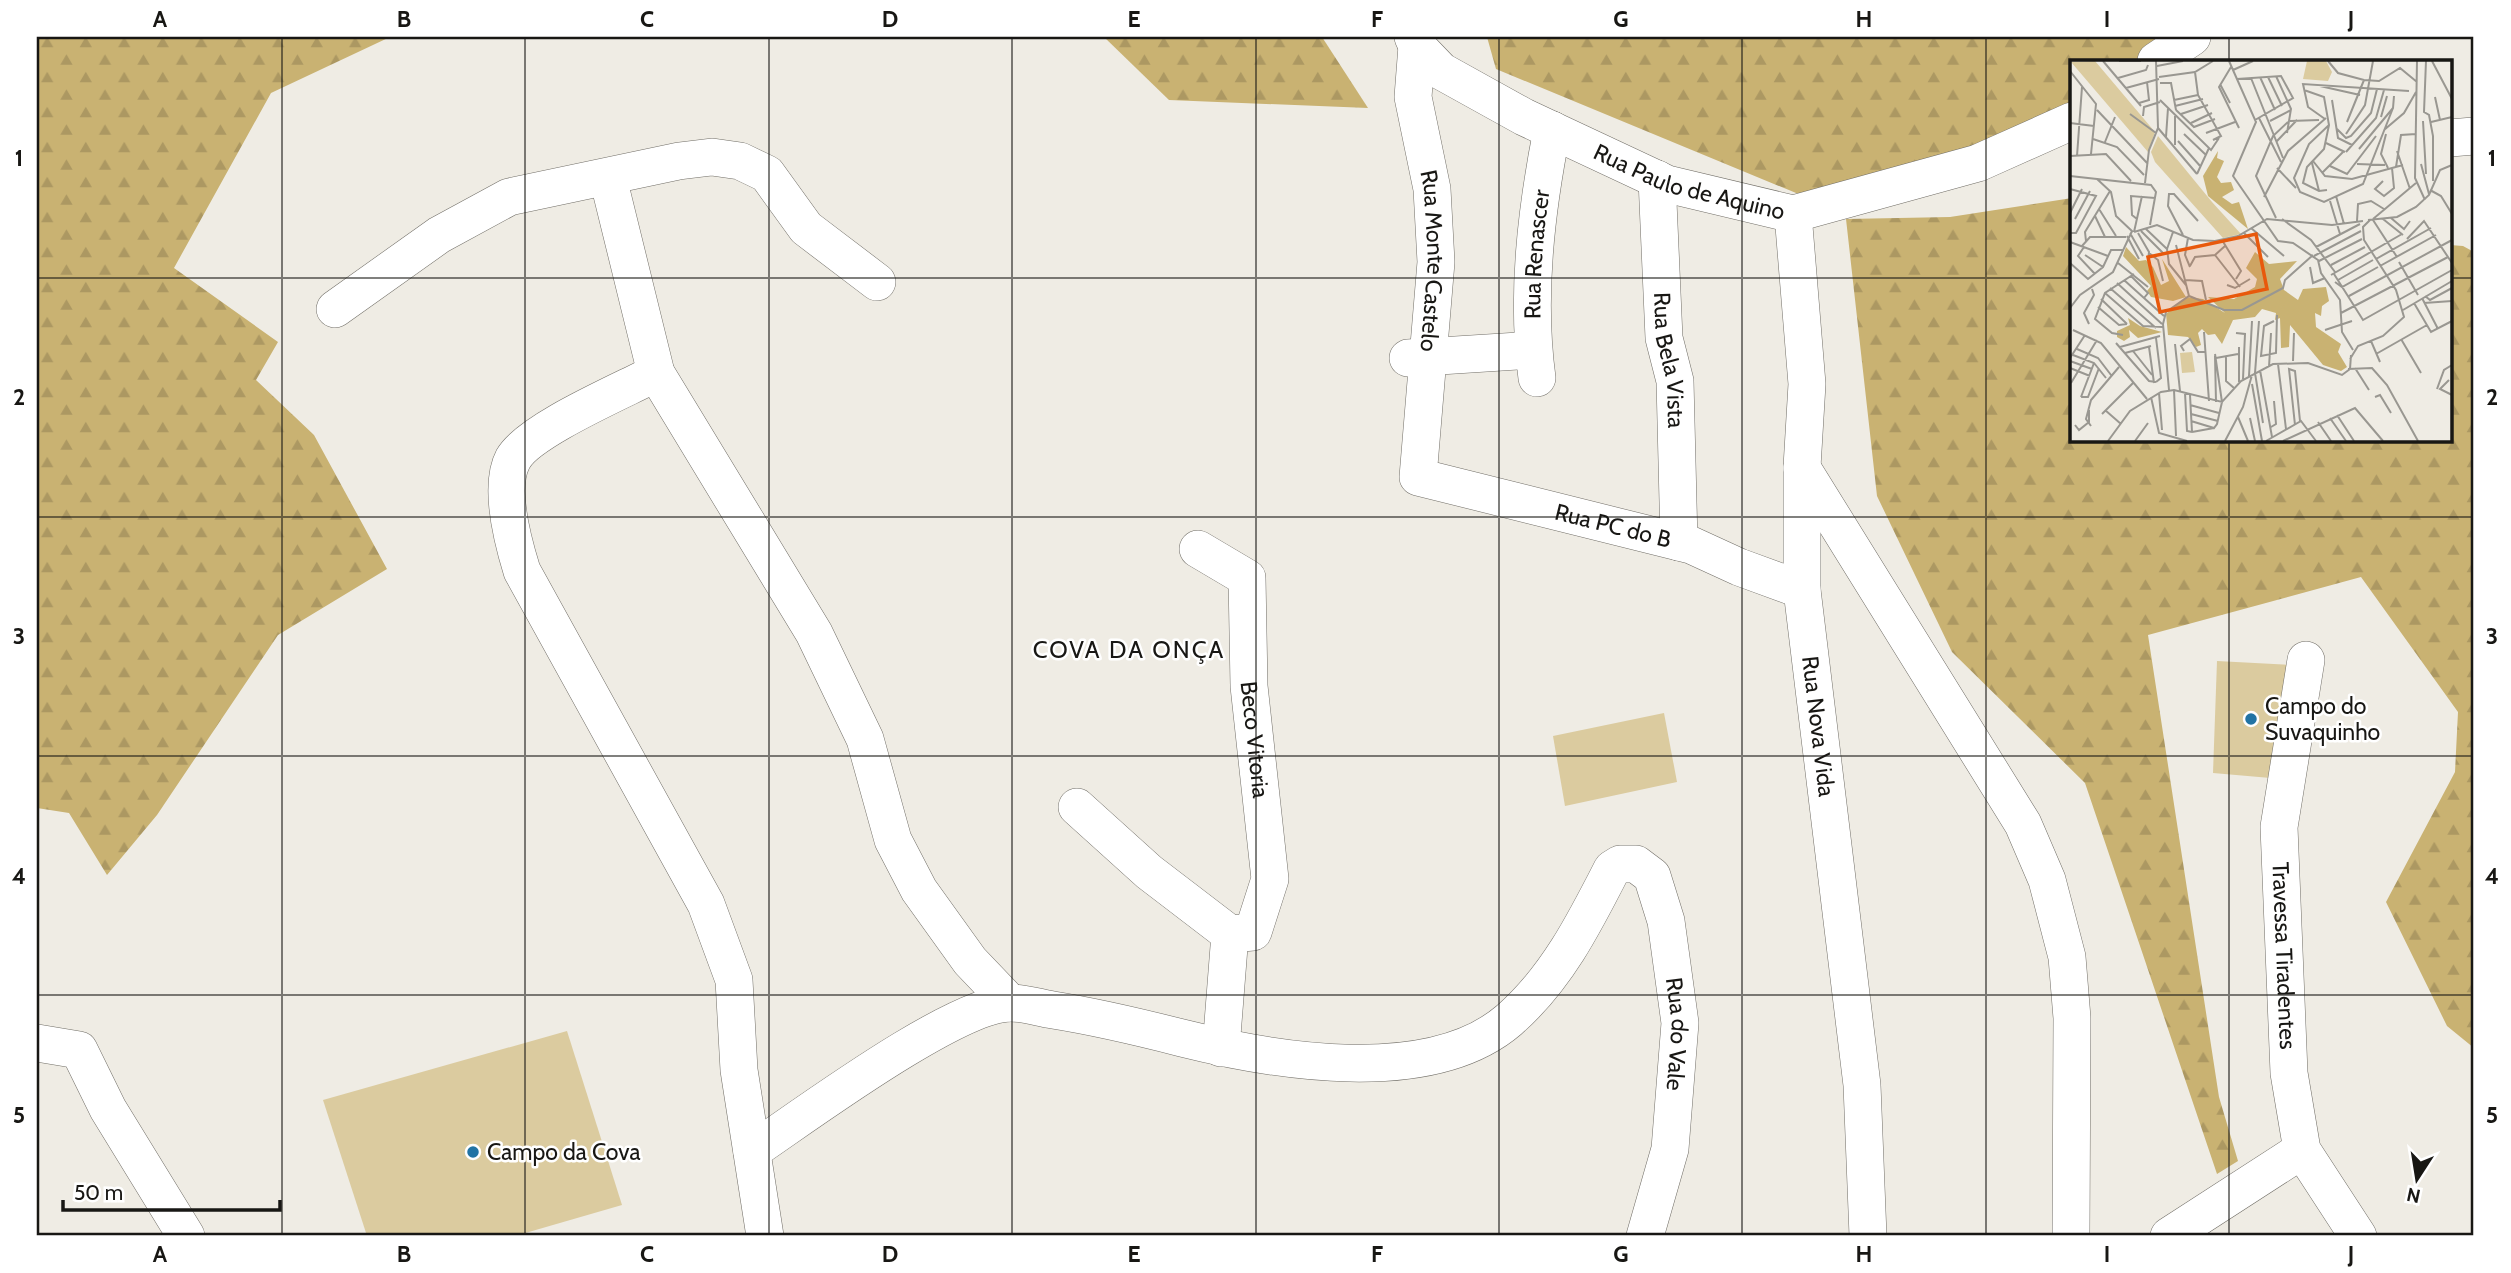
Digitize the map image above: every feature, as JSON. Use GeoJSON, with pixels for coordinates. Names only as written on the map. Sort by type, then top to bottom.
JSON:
{"type":"FeatureCollection","features":[{"type":"Feature","properties":{"kind":"street"},"geometry":{"type":"LineString","coordinates":[[2158,60],[2192,37]]}},
{"type":"Feature","properties":{"kind":"street","name":"Rua Paulo de Aquino"},"geometry":{"type":"LineString","coordinates":[[1415,41],[1441,71],[1461,84],[1552,130],[1689,190],[1793,214],[1978,163],[2070,122]]}},
{"type":"Feature","properties":{"kind":"street","name":"Rua Monte Castelo"},"geometry":{"type":"LineString","coordinates":[[1415,41],[1413,97],[1432,189],[1436,262],[1419,358],[1418,477]]}},
{"type":"Feature","properties":{"kind":"street","name":"Rua Renascer"},"geometry":{"type":"LineString","coordinates":[[1419,358],[1535,364],[1536,214],[1552,130]]}},
{"type":"Feature","properties":{"kind":"street"},"geometry":{"type":"LineString","coordinates":[[2452,138],[2474,136]]}},
{"type":"Feature","properties":{"kind":"street"},"geometry":{"type":"LineString","coordinates":[[335,309],[439,235],[509,197],[608,178],[679,160],[712,157],[740,161],[767,174],[806,228],[877,282]]}},
{"type":"Feature","properties":{"kind":"street"},"geometry":{"type":"LineString","coordinates":[[608,178],[656,373],[814,634],[865,740],[893,840],[919,890],[970,961],[1010,1003]]}},
{"type":"Feature","properties":{"kind":"street","name":"Rua Bela Vista"},"geometry":{"type":"LineString","coordinates":[[1657,178],[1664,338],[1675,381],[1679,542]]}},
{"type":"Feature","properties":{"kind":"street","name":"Rua Nova Vida"},"geometry":{"type":"LineString","coordinates":[[1793,214],[1807,384],[1802,467],[1802,590],[1862,1085],[1868,1236]]}},
{"type":"Feature","properties":{"kind":"street"},"geometry":{"type":"LineString","coordinates":[[656,373],[537,435],[513,460],[507,494],[509,528],[522,571],[706,904],[734,980],[739,1070],[765,1236]]}},
{"type":"Feature","properties":{"kind":"street"},"geometry":{"type":"LineString","coordinates":[[1802,467],[2022,824],[2047,880],[2067,957],[2072,1018],[2071,1236]]}},
{"type":"Feature","properties":{"kind":"street","name":"Rua PC do B"},"geometry":{"type":"LineString","coordinates":[[1418,477],[1679,542],[1802,590]]}},
{"type":"Feature","properties":{"kind":"street","name":"Beco Vitoria"},"geometry":{"type":"LineString","coordinates":[[1198,549],[1247,578],[1250,686],[1270,879],[1253,932],[1230,934]]}},
{"type":"Feature","properties":{"kind":"street","name":"Travessa Tiradentes"},"geometry":{"type":"LineString","coordinates":[[2306,660],[2279,827],[2289,1073],[2302,1150],[2358,1236]]}},
{"type":"Feature","properties":{"kind":"street"},"geometry":{"type":"LineString","coordinates":[[752,1151],[950,1021],[1010,1003],[1103,1018],[1221,1048],[1230,934],[1149,872],[1077,807]]}},
{"type":"Feature","properties":{"kind":"street","name":"Rua do Vale"},"geometry":{"type":"LineString","coordinates":[[1221,1048],[1351,1063],[1408,1061],[1464,1047],[1507,1021],[1545,982],[1574,941],[1612,869],[1620,864],[1636,864],[1652,876],[1665,921],[1680,1023],[1670,1149],[1645,1236]]}},
{"type":"Feature","properties":{"kind":"street"},"geometry":{"type":"LineString","coordinates":[[37,1043],[79,1050],[108,1109],[186,1236]]}},
{"type":"Feature","properties":{"kind":"street"},"geometry":{"type":"LineString","coordinates":[[2169,1236],[2302,1150]]}},
{"type":"Feature","properties":{"kind":"shaded area","name":"Campo do Suvaquinho"},"geometry":{"type":"Polygon","coordinates":[[[2217,661],[2291,665],[2282,779],[2213,773],[2217,661]]]}},
{"type":"Feature","properties":{"kind":"shaded area"},"geometry":{"type":"Polygon","coordinates":[[[1664,713],[1677,782],[1565,806],[1553,736],[1664,713]]]}},
{"type":"Feature","properties":{"kind":"shaded area","name":"Campo da Cova"},"geometry":{"type":"Polygon","coordinates":[[[567,1031],[622,1205],[515,1236],[367,1236],[323,1100],[567,1031]]]}},
{"type":"Feature","properties":{"kind":"green space"},"geometry":{"type":"Polygon","coordinates":[[[37,37],[390,37],[271,93],[174,268],[278,342],[256,380],[314,435],[387,569],[278,635],[157,815],[107,875],[69,813],[37,808],[37,37]]]}},
{"type":"Feature","properties":{"kind":"green space"},"geometry":{"type":"Polygon","coordinates":[[[1104,37],[1322,37],[1368,108],[1169,100],[1104,37]]]}},
{"type":"Feature","properties":{"kind":"green space"},"geometry":{"type":"Polygon","coordinates":[[[1487,37],[2197,37],[2162,60],[2070,60],[2070,116],[1825,205],[1496,69],[1487,37]]]}},
{"type":"Feature","properties":{"kind":"green space"},"geometry":{"type":"Polygon","coordinates":[[[2070,198],[2070,441],[2452,441],[2452,245],[2463,246],[2474,252],[2474,1048],[2447,1026],[2386,902],[2455,772],[2458,712],[2361,577],[2148,635],[2219,1097],[2238,1161],[2217,1174],[2085,783],[1952,652],[1877,496],[1846,219],[1950,217],[2070,198]]]}},
{"type":"Feature","properties":{"kind":"place","name":"Campo do Suvaquinho"},"geometry":{"type":"Point","coordinates":[2251,719]}},
{"type":"Feature","properties":{"kind":"place","name":"Campo da Cova"},"geometry":{"type":"Point","coordinates":[473,1152]}},
{"type":"Feature","properties":{"kind":"district","name":"COVA DA ONÇA"},"geometry":{"type":"Point","coordinates":[1129,649]}}]}
